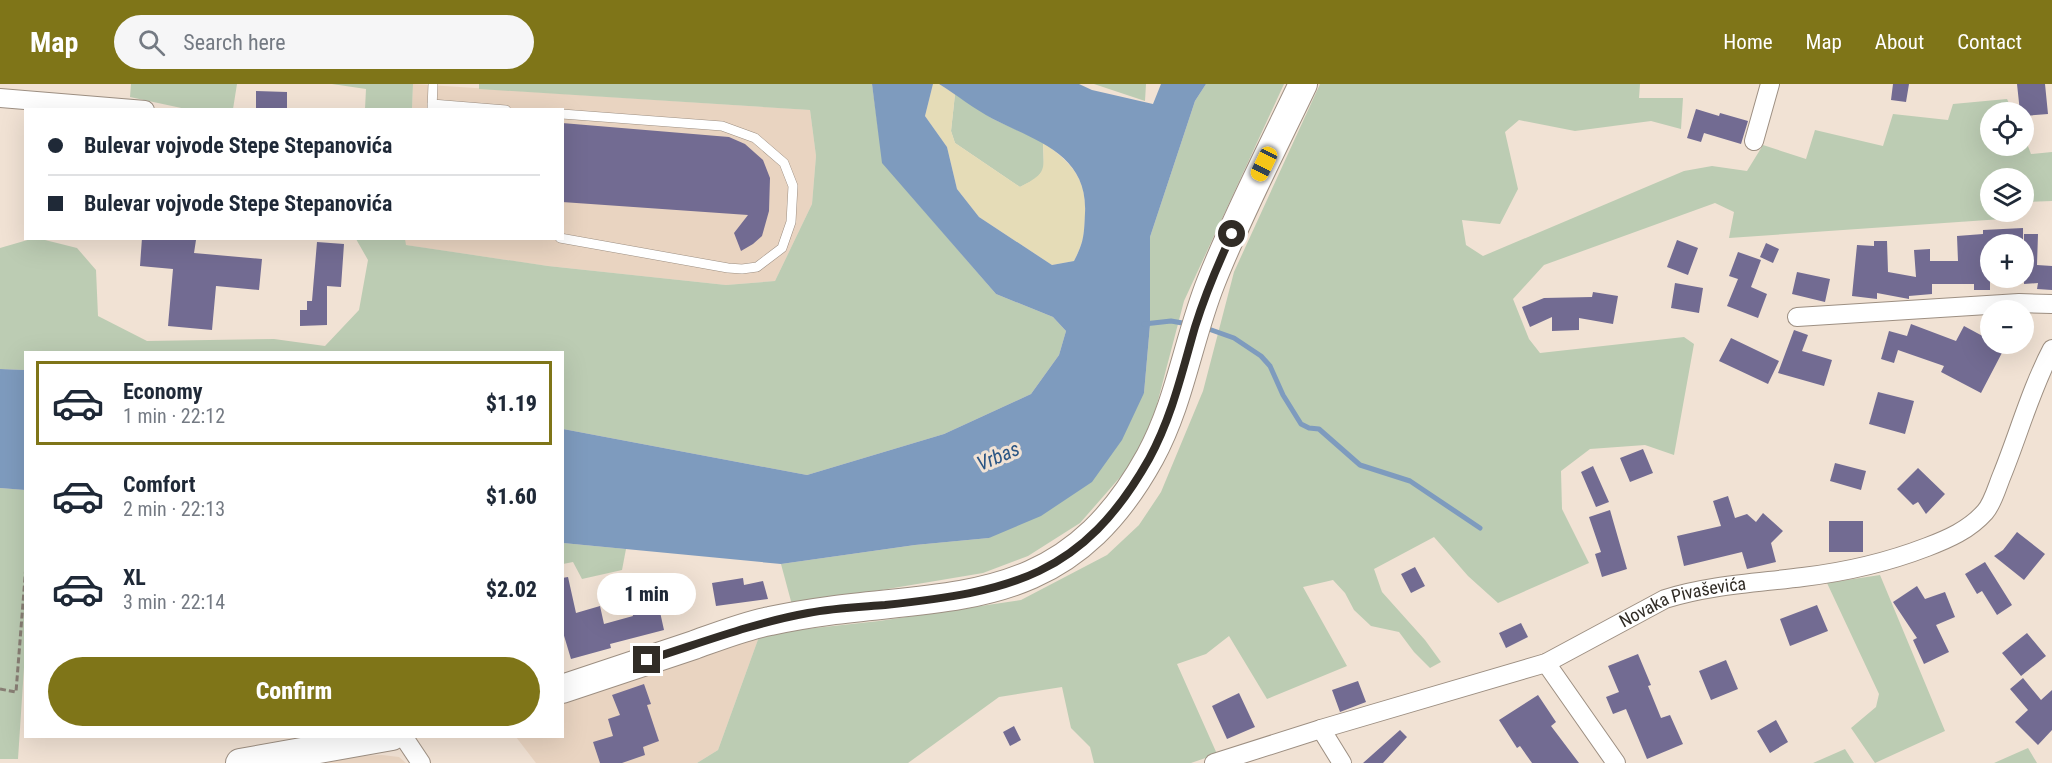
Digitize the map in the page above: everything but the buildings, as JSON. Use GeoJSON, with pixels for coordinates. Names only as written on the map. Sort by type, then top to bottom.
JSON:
{"type":"FeatureCollection","features":[{"type":"Feature","properties":{"kind":"main road"},"geometry":{"type":"LineString","coordinates":[[564,688],[766,621],[811,612],[932,600],[972,593],[1005,585],[1044,569],[1068,555],[1097,531],[1116,508],[1157,443],[1170,413],[1202,308],[1228,242],[1304,84]]}},
{"type":"Feature","properties":{"kind":"main road"},"geometry":{"type":"LineString","coordinates":[[240,763],[381,738]]}},
{"type":"Feature","properties":{"kind":"street"},"geometry":{"type":"LineString","coordinates":[[1754,141],[1770,84]]}},
{"type":"Feature","properties":{"kind":"street"},"geometry":{"type":"LineString","coordinates":[[0,98],[121,108]]}},
{"type":"Feature","properties":{"kind":"street"},"geometry":{"type":"LineString","coordinates":[[1797,317],[2019,303],[2052,303]]}},
{"type":"Feature","properties":{"kind":"street","name":"Novaka Pivaševića"},"geometry":{"type":"LineString","coordinates":[[1214,763],[1546,663],[1674,596],[1712,587],[1807,576],[1863,566],[1912,552],[1964,531],[1986,511],[2007,464],[2037,378],[2052,349]]}},
{"type":"Feature","properties":{"kind":"street"},"geometry":{"type":"LineString","coordinates":[[1546,663],[1616,763]]}},
{"type":"Feature","properties":{"kind":"street"},"geometry":{"type":"LineString","coordinates":[[1321,729],[1342,763]]}},
{"type":"Feature","properties":{"kind":"street"},"geometry":{"type":"LineString","coordinates":[[404,738],[421,763]]}},
{"type":"Feature","properties":{"kind":"lane"},"geometry":{"type":"LineString","coordinates":[[433,84],[432,107],[457,108]]}},
{"type":"Feature","properties":{"kind":"lane"},"geometry":{"type":"LineString","coordinates":[[564,114],[722,126],[756,138],[784,163],[793,186],[790,222],[782,248],[757,267],[728,268],[564,239]]}},
{"type":"Feature","properties":{"kind":"path"},"geometry":{"type":"LineString","coordinates":[[0,689],[16,692],[24,590]]}},
{"type":"Feature","properties":{"kind":"shaded area"},"geometry":{"type":"Polygon","coordinates":[[[413,84],[810,110],[816,156],[812,204],[775,281],[726,285],[548,266],[405,245],[405,240],[564,240],[564,108],[412,108],[413,84]]]}},
{"type":"Feature","properties":{"kind":"shaded area"},"geometry":{"type":"Polygon","coordinates":[[[760,634],[718,750],[697,763],[536,763],[517,738],[564,738],[564,703],[760,634]]]}},
{"type":"Feature","properties":{"kind":"shaded area"},"geometry":{"type":"Polygon","coordinates":[[[358,756],[399,757],[406,763],[326,763],[358,756]]]}},
{"type":"Feature","properties":{"kind":"green space"},"geometry":{"type":"Polygon","coordinates":[[[131,84],[237,84],[233,108],[181,108],[130,97],[131,84]]]}},
{"type":"Feature","properties":{"kind":"green space"},"geometry":{"type":"Polygon","coordinates":[[[332,84],[413,84],[412,108],[365,108],[366,89],[332,84]]]}},
{"type":"Feature","properties":{"kind":"green space"},"geometry":{"type":"Polygon","coordinates":[[[479,84],[872,84],[883,163],[996,294],[1053,317],[1066,331],[1059,355],[1031,394],[944,434],[807,475],[564,429],[564,351],[24,351],[24,370],[0,369],[0,248],[28,240],[45,240],[77,248],[96,270],[98,316],[147,341],[274,339],[325,346],[359,310],[368,260],[357,240],[405,240],[406,245],[548,266],[726,285],[775,281],[812,204],[816,156],[810,110],[479,89],[479,84]]]}},
{"type":"Feature","properties":{"kind":"green space"},"geometry":{"type":"Polygon","coordinates":[[[1094,84],[1146,84],[1145,101],[1094,84]]]}},
{"type":"Feature","properties":{"kind":"green space"},"geometry":{"type":"Polygon","coordinates":[[[1206,84],[1284,84],[1184,301],[1156,408],[1136,459],[1080,523],[1028,556],[983,573],[792,605],[781,564],[915,545],[989,538],[1144,393],[1150,325],[1150,237],[1195,101],[1206,84]]]}},
{"type":"Feature","properties":{"kind":"green space"},"geometry":{"type":"Polygon","coordinates":[[[1320,84],[1640,84],[1639,98],[1683,98],[1681,129],[1651,121],[1575,131],[1519,120],[1505,132],[1518,189],[1500,224],[1462,220],[1466,245],[1483,256],[1684,171],[1712,166],[1747,171],[1763,145],[1806,159],[1815,130],[1883,146],[1893,114],[1948,120],[1953,104],[2007,99],[2008,102],[1980,102],[1980,156],[2034,156],[2034,154],[2052,152],[2052,201],[2034,202],[2034,168],[1980,168],[1980,221],[1729,238],[1734,212],[1715,203],[1544,265],[1513,299],[1529,339],[1540,353],[1684,337],[1694,344],[1674,455],[1645,445],[1590,449],[1561,471],[1562,509],[1589,563],[1498,603],[1468,576],[1434,537],[1374,569],[1382,592],[1425,640],[1441,662],[1430,668],[1399,632],[1371,626],[1354,610],[1345,593],[1333,580],[1303,587],[1347,666],[1267,699],[1229,636],[1206,654],[1177,664],[1217,754],[1191,763],[1094,763],[1090,747],[1071,728],[1062,687],[999,697],[908,763],[697,763],[718,750],[760,634],[879,621],[1021,600],[1107,555],[1139,525],[1161,492],[1203,391],[1234,272],[1320,84]]]}},
{"type":"Feature","properties":{"kind":"green space"},"geometry":{"type":"Polygon","coordinates":[[[955,94],[993,119],[1043,142],[1044,169],[1036,179],[1020,187],[955,143],[951,131],[955,94]]]}},
{"type":"Feature","properties":{"kind":"green space"},"geometry":{"type":"Polygon","coordinates":[[[0,488],[24,490],[24,668],[18,759],[0,759],[0,488]]]}},
{"type":"Feature","properties":{"kind":"green space"},"geometry":{"type":"Polygon","coordinates":[[[564,543],[626,549],[622,570],[582,579],[573,562],[564,564],[564,543]]]}},
{"type":"Feature","properties":{"kind":"green space"},"geometry":{"type":"Polygon","coordinates":[[[1880,575],[1945,731],[1875,763],[1851,728],[1876,707],[1879,694],[1827,583],[1880,575]]]}},
{"type":"Feature","properties":{"kind":"green space"},"geometry":{"type":"Polygon","coordinates":[[[2028,748],[2037,763],[1994,763],[2028,748]]]}},
{"type":"Feature","properties":{"kind":"green space"},"geometry":{"type":"Polygon","coordinates":[[[1845,749],[1854,763],[1813,763],[1845,749]]]}},
{"type":"Feature","properties":{"kind":"sand"},"geometry":{"type":"Polygon","coordinates":[[[933,84],[939,84],[955,94],[951,131],[955,143],[1020,187],[1035,178],[1042,170],[1043,142],[1070,165],[1080,182],[1085,203],[1083,235],[1074,261],[1052,265],[979,217],[957,189],[947,147],[925,116],[933,84]]]}},
{"type":"Feature","properties":{"kind":"water","name":"Vrbas"},"geometry":{"type":"Polygon","coordinates":[[[872,84],[933,84],[925,116],[947,147],[957,189],[979,217],[1052,265],[1074,261],[1084,233],[1084,193],[1069,163],[1042,143],[986,115],[939,84],[1079,84],[1092,90],[1153,104],[1161,84],[1206,84],[1195,101],[1150,237],[1150,325],[1144,393],[1122,440],[1092,482],[1041,516],[989,538],[915,545],[781,564],[564,543],[564,429],[807,475],[944,434],[1031,394],[1059,355],[1066,331],[1053,317],[996,294],[882,163],[872,84]]]}},
{"type":"Feature","properties":{"kind":"water"},"geometry":{"type":"Polygon","coordinates":[[[0,369],[24,370],[24,490],[0,488],[0,369]]]}},
{"type":"Feature","properties":{"kind":"waterway"},"geometry":{"type":"LineString","coordinates":[[1144,324],[1171,321],[1188,324]]}},
{"type":"Feature","properties":{"kind":"waterway"},"geometry":{"type":"LineString","coordinates":[[1203,327],[1234,338],[1261,356],[1270,366],[1283,395],[1301,424],[1319,429],[1360,465],[1410,481],[1480,528]]}},
{"type":"Feature","properties":{"kind":"route"},"geometry":{"type":"LineString","coordinates":[[647,660],[766,621],[811,612],[932,600],[993,588],[1044,569],[1076,549],[1111,515],[1157,443],[1183,375],[1210,283],[1232,234]]}}]}
